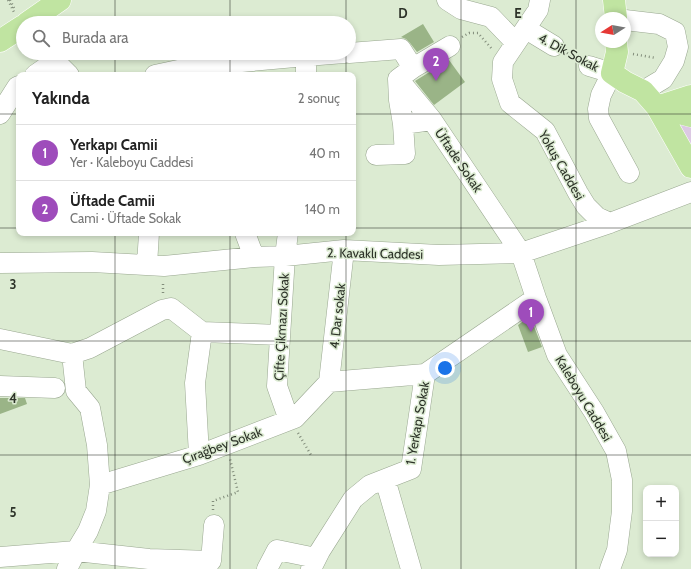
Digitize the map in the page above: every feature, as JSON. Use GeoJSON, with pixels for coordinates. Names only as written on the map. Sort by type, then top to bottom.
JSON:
{"type":"FeatureCollection","features":[{"type":"Feature","properties":{"kind":"main road"},"geometry":{"type":"LineString","coordinates":[[37,16],[60,0]]}},
{"type":"Feature","properties":{"kind":"main road"},"geometry":{"type":"LineString","coordinates":[[614,0],[615,12]]}},
{"type":"Feature","properties":{"kind":"main road"},"geometry":{"type":"LineString","coordinates":[[0,41],[16,31]]}},
{"type":"Feature","properties":{"kind":"main road"},"geometry":{"type":"LineString","coordinates":[[622,48],[617,52],[612,73],[625,82],[643,91],[657,107],[691,167]]}},
{"type":"Feature","properties":{"kind":"main road"},"geometry":{"type":"LineString","coordinates":[[657,107],[691,96]]}},
{"type":"Feature","properties":{"kind":"main road"},"geometry":{"type":"LineString","coordinates":[[657,107],[691,116]]}},
{"type":"Feature","properties":{"kind":"street","name":"4. Dik Sokak"},"geometry":{"type":"LineString","coordinates":[[447,0],[460,9],[491,17],[516,42],[554,46]]}},
{"type":"Feature","properties":{"kind":"street","name":"Yokuş Caddesi"},"geometry":{"type":"LineString","coordinates":[[540,0],[538,10],[503,62],[502,79],[510,104],[545,131],[586,206],[597,217],[610,223]]}},
{"type":"Feature","properties":{"kind":"street"},"geometry":{"type":"LineString","coordinates":[[631,21],[659,24],[675,32],[678,47],[674,61],[663,79],[643,91]]}},
{"type":"Feature","properties":{"kind":"street"},"geometry":{"type":"LineString","coordinates":[[376,155],[404,154],[403,124],[399,100],[405,74],[450,46]]}},
{"type":"Feature","properties":{"kind":"street"},"geometry":{"type":"LineString","coordinates":[[356,52],[401,49],[405,74],[432,120]]}},
{"type":"Feature","properties":{"kind":"street"},"geometry":{"type":"LineString","coordinates":[[187,72],[306,65],[322,60]]}},
{"type":"Feature","properties":{"kind":"street"},"geometry":{"type":"LineString","coordinates":[[39,72],[55,61],[66,72]]}},
{"type":"Feature","properties":{"kind":"street","name":"4. Dik Sokak"},"geometry":{"type":"LineString","coordinates":[[589,66],[612,73]]}},
{"type":"Feature","properties":{"kind":"street"},"geometry":{"type":"LineString","coordinates":[[612,73],[600,95],[598,109],[599,118],[629,173]]}},
{"type":"Feature","properties":{"kind":"street"},"geometry":{"type":"LineString","coordinates":[[0,114],[16,89]]}},
{"type":"Feature","properties":{"kind":"street","name":"Üftade Sokak"},"geometry":{"type":"LineString","coordinates":[[403,124],[432,120],[521,253]]}},
{"type":"Feature","properties":{"kind":"street","name":"2. Kavaklı Caddesi"},"geometry":{"type":"LineString","coordinates":[[0,263],[92,262],[156,265],[284,256],[344,250],[439,255],[521,253],[610,223],[691,192]]}},
{"type":"Feature","properties":{"kind":"street"},"geometry":{"type":"LineString","coordinates":[[150,236],[156,265]]}},
{"type":"Feature","properties":{"kind":"street"},"geometry":{"type":"LineString","coordinates":[[246,236],[254,257]]}},
{"type":"Feature","properties":{"kind":"street","name":"Çifte Çikmazı Sokak"},"geometry":{"type":"LineString","coordinates":[[287,236],[284,256],[277,386],[289,420]]}},
{"type":"Feature","properties":{"kind":"street","name":"4. Dar sokak"},"geometry":{"type":"LineString","coordinates":[[329,382],[344,250]]}},
{"type":"Feature","properties":{"kind":"street","name":"Kaleboyu Caddesi"},"geometry":{"type":"LineString","coordinates":[[521,253],[557,355],[594,412],[616,452],[622,480],[622,511],[617,550],[610,569]]}},
{"type":"Feature","properties":{"kind":"street"},"geometry":{"type":"LineString","coordinates":[[329,382],[426,374],[536,298]]}},
{"type":"Feature","properties":{"kind":"street"},"geometry":{"type":"LineString","coordinates":[[0,339],[72,354],[90,348],[162,310],[172,308],[202,332],[280,335]]}},
{"type":"Feature","properties":{"kind":"street"},"geometry":{"type":"LineString","coordinates":[[199,455],[195,383],[202,332]]}},
{"type":"Feature","properties":{"kind":"street"},"geometry":{"type":"LineString","coordinates":[[67,569],[88,531],[96,511],[100,485],[97,445],[90,408],[76,391],[72,354]]}},
{"type":"Feature","properties":{"kind":"street","name":"1. Yerkapı Sokak"},"geometry":{"type":"LineString","coordinates":[[314,563],[353,498],[370,485],[411,469],[426,374]]}},
{"type":"Feature","properties":{"kind":"street","name":"Çırağbey Sokak"},"geometry":{"type":"LineString","coordinates":[[100,485],[199,455],[295,418],[329,382]]}},
{"type":"Feature","properties":{"kind":"street"},"geometry":{"type":"LineString","coordinates":[[0,386],[55,388]]}},
{"type":"Feature","properties":{"kind":"street"},"geometry":{"type":"LineString","coordinates":[[385,479],[411,569]]}},
{"type":"Feature","properties":{"kind":"street"},"geometry":{"type":"LineString","coordinates":[[0,557],[76,551],[148,564],[211,561],[214,525]]}},
{"type":"Feature","properties":{"kind":"street"},"geometry":{"type":"LineString","coordinates":[[267,569],[277,550],[314,563]]}},
{"type":"Feature","properties":{"kind":"path"},"geometry":{"type":"LineString","coordinates":[[450,46],[469,33],[478,33],[499,57],[516,42]]}},
{"type":"Feature","properties":{"kind":"path","name":"4. Dik Sokak"},"geometry":{"type":"LineString","coordinates":[[554,46],[589,66]]}},
{"type":"Feature","properties":{"kind":"path"},"geometry":{"type":"LineString","coordinates":[[622,48],[674,61]]}},
{"type":"Feature","properties":{"kind":"path"},"geometry":{"type":"LineString","coordinates":[[156,265],[162,310]]}},
{"type":"Feature","properties":{"kind":"path"},"geometry":{"type":"LineString","coordinates":[[289,420],[311,455]]}},
{"type":"Feature","properties":{"kind":"path"},"geometry":{"type":"LineString","coordinates":[[214,525],[213,501],[238,492],[226,445]]}},
{"type":"Feature","properties":{"kind":"shaded area"},"geometry":{"type":"Polygon","coordinates":[[[691,109],[691,151],[670,116],[691,109]]]}},
{"type":"Feature","properties":{"kind":"building"},"geometry":{"type":"Polygon","coordinates":[[[423,24],[434,42],[417,52],[406,39],[401,37],[423,24]]]}},
{"type":"Feature","properties":{"kind":"building"},"geometry":{"type":"Polygon","coordinates":[[[449,60],[465,82],[434,105],[415,81],[449,60]]]}},
{"type":"Feature","properties":{"kind":"building"},"geometry":{"type":"Polygon","coordinates":[[[530,316],[542,347],[528,352],[518,325],[530,316]]]}},
{"type":"Feature","properties":{"kind":"building"},"geometry":{"type":"Polygon","coordinates":[[[0,398],[25,398],[27,404],[0,414],[0,398]]]}},
{"type":"Feature","properties":{"kind":"place","name":"Üftade Camii"},"geometry":{"type":"Point","coordinates":[436,81]}},
{"type":"Feature","properties":{"kind":"place","name":"Yerkapı Camii"},"geometry":{"type":"Point","coordinates":[531,332]}}]}
